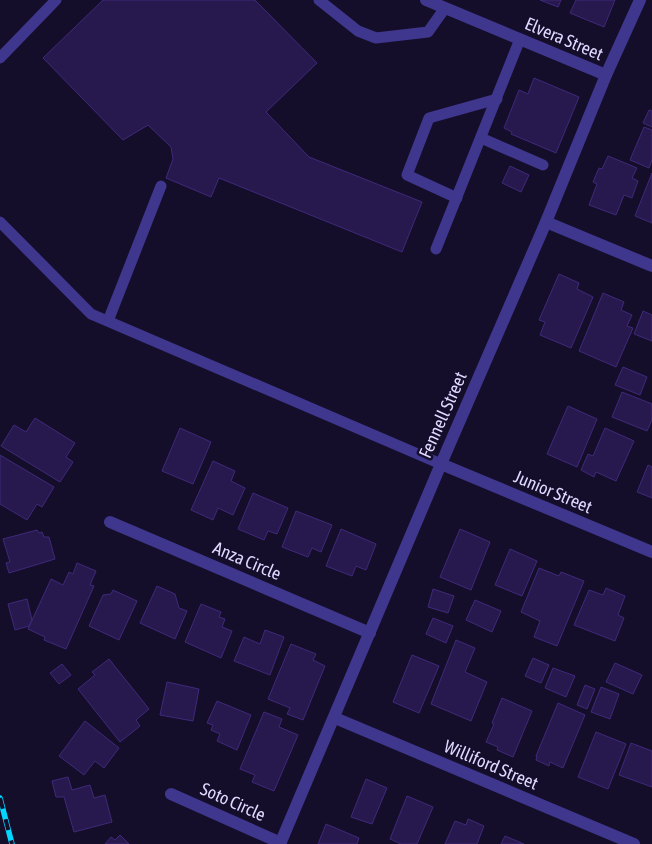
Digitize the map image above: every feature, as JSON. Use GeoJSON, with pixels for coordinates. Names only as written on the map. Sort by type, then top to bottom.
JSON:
{"type":"FeatureCollection","features":[{"type":"Feature","properties":{"kind":"street","name":"Elvera Street"},"geometry":{"type":"LineString","coordinates":[[426,0],[606,75]]}},
{"type":"Feature","properties":{"kind":"street","name":"Fennell Street"},"geometry":{"type":"LineString","coordinates":[[281,843],[441,464],[546,222],[606,75],[640,0]]}},
{"type":"Feature","properties":{"kind":"street"},"geometry":{"type":"LineString","coordinates":[[546,222],[652,266]]}},
{"type":"Feature","properties":{"kind":"street","name":"Junior Street"},"geometry":{"type":"LineString","coordinates":[[441,464],[652,552]]}},
{"type":"Feature","properties":{"kind":"street","name":"Anza Circle"},"geometry":{"type":"LineString","coordinates":[[110,522],[370,633]]}},
{"type":"Feature","properties":{"kind":"street","name":"Williford Street"},"geometry":{"type":"LineString","coordinates":[[334,718],[634,844]]}},
{"type":"Feature","properties":{"kind":"street","name":"Soto Circle"},"geometry":{"type":"LineString","coordinates":[[172,794],[281,843]]}},
{"type":"Feature","properties":{"kind":"lane"},"geometry":{"type":"LineString","coordinates":[[0,58],[56,0]]}},
{"type":"Feature","properties":{"kind":"lane"},"geometry":{"type":"LineString","coordinates":[[319,0],[358,31],[376,38],[428,32],[445,8]]}},
{"type":"Feature","properties":{"kind":"lane"},"geometry":{"type":"LineString","coordinates":[[436,249],[520,40]]}},
{"type":"Feature","properties":{"kind":"lane"},"geometry":{"type":"LineString","coordinates":[[457,198],[408,175],[429,118],[497,99]]}},
{"type":"Feature","properties":{"kind":"lane"},"geometry":{"type":"LineString","coordinates":[[481,138],[543,165]]}},
{"type":"Feature","properties":{"kind":"lane"},"geometry":{"type":"LineString","coordinates":[[108,321],[161,186]]}},
{"type":"Feature","properties":{"kind":"lane"},"geometry":{"type":"LineString","coordinates":[[0,222],[91,314],[441,464]]}},
{"type":"Feature","properties":{"kind":"building"},"geometry":{"type":"Polygon","coordinates":[[[103,0],[255,0],[317,63],[266,112],[309,157],[422,202],[402,252],[219,178],[211,197],[166,178],[173,159],[171,147],[148,125],[123,140],[43,58],[103,0]]]}},
{"type":"Feature","properties":{"kind":"building"},"geometry":{"type":"Polygon","coordinates":[[[540,0],[561,0],[558,7],[540,0]]]}},
{"type":"Feature","properties":{"kind":"building"},"geometry":{"type":"Polygon","coordinates":[[[576,0],[615,0],[604,27],[570,13],[576,0]]]}},
{"type":"Feature","properties":{"kind":"building"},"geometry":{"type":"Polygon","coordinates":[[[534,78],[579,97],[556,153],[511,134],[512,132],[504,128],[519,90],[528,94],[534,78]]]}},
{"type":"Feature","properties":{"kind":"building"},"geometry":{"type":"Polygon","coordinates":[[[649,110],[652,111],[652,127],[643,123],[649,110]]]}},
{"type":"Feature","properties":{"kind":"building"},"geometry":{"type":"Polygon","coordinates":[[[644,127],[652,130],[652,160],[649,168],[630,160],[644,127]]]}},
{"type":"Feature","properties":{"kind":"building"},"geometry":{"type":"Polygon","coordinates":[[[608,156],[637,168],[632,178],[638,181],[632,198],[624,195],[616,215],[589,205],[597,184],[593,182],[599,168],[602,169],[608,156]]]}},
{"type":"Feature","properties":{"kind":"building"},"geometry":{"type":"Polygon","coordinates":[[[510,166],[529,175],[521,192],[502,183],[510,166]]]}},
{"type":"Feature","properties":{"kind":"building"},"geometry":{"type":"Polygon","coordinates":[[[652,173],[652,223],[635,216],[652,173]]]}},
{"type":"Feature","properties":{"kind":"building"},"geometry":{"type":"Polygon","coordinates":[[[559,274],[579,283],[577,289],[593,297],[571,348],[540,335],[545,322],[539,320],[559,274]]]}},
{"type":"Feature","properties":{"kind":"building"},"geometry":{"type":"Polygon","coordinates":[[[603,293],[624,302],[621,310],[632,315],[627,326],[633,328],[616,367],[579,351],[603,293]]]}},
{"type":"Feature","properties":{"kind":"building"},"geometry":{"type":"Polygon","coordinates":[[[643,311],[652,315],[652,341],[634,334],[643,311]]]}},
{"type":"Feature","properties":{"kind":"building"},"geometry":{"type":"Polygon","coordinates":[[[623,367],[647,377],[640,395],[615,385],[623,367]]]}},
{"type":"Feature","properties":{"kind":"building"},"geometry":{"type":"Polygon","coordinates":[[[622,392],[652,404],[652,420],[647,431],[612,417],[622,392]]]}},
{"type":"Feature","properties":{"kind":"building"},"geometry":{"type":"Polygon","coordinates":[[[568,406],[597,419],[577,467],[547,454],[568,406]]]}},
{"type":"Feature","properties":{"kind":"building"},"geometry":{"type":"Polygon","coordinates":[[[35,418],[75,443],[66,457],[73,462],[60,482],[1,446],[14,425],[26,432],[35,418]]]}},
{"type":"Feature","properties":{"kind":"building"},"geometry":{"type":"Polygon","coordinates":[[[180,428],[211,442],[193,484],[162,471],[180,428]]]}},
{"type":"Feature","properties":{"kind":"building"},"geometry":{"type":"Polygon","coordinates":[[[605,428],[634,441],[616,481],[596,472],[594,477],[581,470],[588,454],[593,456],[605,428]]]}},
{"type":"Feature","properties":{"kind":"building"},"geometry":{"type":"Polygon","coordinates":[[[0,455],[54,487],[42,507],[37,504],[27,520],[0,504],[0,455]]]}},
{"type":"Feature","properties":{"kind":"building"},"geometry":{"type":"Polygon","coordinates":[[[213,461],[235,471],[231,481],[245,488],[233,515],[218,508],[213,520],[191,510],[213,461]]]}},
{"type":"Feature","properties":{"kind":"building"},"geometry":{"type":"Polygon","coordinates":[[[648,465],[652,467],[652,498],[637,492],[648,465]]]}},
{"type":"Feature","properties":{"kind":"building"},"geometry":{"type":"Polygon","coordinates":[[[253,493],[288,508],[277,534],[268,531],[264,540],[238,529],[253,493]]]}},
{"type":"Feature","properties":{"kind":"building"},"geometry":{"type":"Polygon","coordinates":[[[296,511],[332,525],[321,552],[312,548],[308,557],[282,547],[296,511]]]}},
{"type":"Feature","properties":{"kind":"building"},"geometry":{"type":"Polygon","coordinates":[[[341,529],[376,544],[366,570],[356,566],[352,576],[326,566],[341,529]]]}},
{"type":"Feature","properties":{"kind":"building"},"geometry":{"type":"Polygon","coordinates":[[[460,529],[490,542],[471,590],[440,577],[460,529]]]}},
{"type":"Feature","properties":{"kind":"building"},"geometry":{"type":"Polygon","coordinates":[[[37,530],[39,533],[42,532],[44,537],[49,537],[55,559],[9,573],[6,563],[10,562],[3,539],[37,530]]]}},
{"type":"Feature","properties":{"kind":"building"},"geometry":{"type":"Polygon","coordinates":[[[510,549],[537,561],[522,596],[495,585],[510,549]]]}},
{"type":"Feature","properties":{"kind":"building"},"geometry":{"type":"Polygon","coordinates":[[[77,563],[96,571],[90,585],[94,586],[66,649],[44,640],[45,637],[28,629],[51,579],[63,585],[69,572],[73,574],[77,563]]]}},
{"type":"Feature","properties":{"kind":"building"},"geometry":{"type":"Polygon","coordinates":[[[539,568],[559,576],[561,572],[584,581],[557,646],[534,637],[540,621],[521,612],[539,568]]]}},
{"type":"Feature","properties":{"kind":"building"},"geometry":{"type":"Polygon","coordinates":[[[157,586],[175,594],[179,608],[187,611],[175,639],[140,623],[157,586]]]}},
{"type":"Feature","properties":{"kind":"building"},"geometry":{"type":"Polygon","coordinates":[[[606,588],[625,596],[618,615],[624,618],[615,641],[574,625],[589,590],[603,595],[606,588]]]}},
{"type":"Feature","properties":{"kind":"building"},"geometry":{"type":"Polygon","coordinates":[[[433,589],[454,596],[448,613],[428,607],[433,589]]]}},
{"type":"Feature","properties":{"kind":"building"},"geometry":{"type":"Polygon","coordinates":[[[113,590],[137,601],[119,640],[89,626],[103,595],[111,594],[113,590]]]}},
{"type":"Feature","properties":{"kind":"building"},"geometry":{"type":"Polygon","coordinates":[[[27,599],[32,620],[29,626],[15,630],[8,604],[27,599]]]}},
{"type":"Feature","properties":{"kind":"building"},"geometry":{"type":"Polygon","coordinates":[[[475,600],[501,611],[492,632],[466,620],[475,600]]]}},
{"type":"Feature","properties":{"kind":"building"},"geometry":{"type":"Polygon","coordinates":[[[201,604],[221,612],[219,617],[225,619],[222,627],[232,631],[221,658],[185,642],[201,604]]]}},
{"type":"Feature","properties":{"kind":"building"},"geometry":{"type":"Polygon","coordinates":[[[433,618],[453,626],[446,643],[426,634],[433,618]]]}},
{"type":"Feature","properties":{"kind":"building"},"geometry":{"type":"Polygon","coordinates":[[[265,630],[284,637],[270,675],[234,661],[244,637],[260,644],[265,630]]]}},
{"type":"Feature","properties":{"kind":"building"},"geometry":{"type":"Polygon","coordinates":[[[456,640],[475,648],[465,672],[487,682],[471,721],[431,704],[456,640]]]}},
{"type":"Feature","properties":{"kind":"building"},"geometry":{"type":"Polygon","coordinates":[[[291,644],[316,654],[313,660],[325,666],[303,720],[287,714],[290,708],[268,699],[291,644]]]}},
{"type":"Feature","properties":{"kind":"building"},"geometry":{"type":"Polygon","coordinates":[[[412,655],[439,666],[419,713],[393,702],[412,655]]]}},
{"type":"Feature","properties":{"kind":"building"},"geometry":{"type":"Polygon","coordinates":[[[533,658],[549,665],[541,683],[525,676],[533,658]]]}},
{"type":"Feature","properties":{"kind":"building"},"geometry":{"type":"Polygon","coordinates":[[[109,659],[149,709],[136,720],[140,726],[120,742],[78,689],[95,675],[92,672],[109,659]]]}},
{"type":"Feature","properties":{"kind":"building"},"geometry":{"type":"Polygon","coordinates":[[[615,663],[642,675],[633,694],[606,682],[615,663]]]}},
{"type":"Feature","properties":{"kind":"building"},"geometry":{"type":"Polygon","coordinates":[[[62,664],[71,675],[59,684],[50,673],[62,664]]]}},
{"type":"Feature","properties":{"kind":"building"},"geometry":{"type":"Polygon","coordinates":[[[553,668],[575,676],[566,697],[545,688],[553,668]]]}},
{"type":"Feature","properties":{"kind":"building"},"geometry":{"type":"Polygon","coordinates":[[[167,682],[199,689],[193,721],[160,715],[167,682]]]}},
{"type":"Feature","properties":{"kind":"building"},"geometry":{"type":"Polygon","coordinates":[[[585,685],[595,689],[587,709],[577,705],[585,685]]]}},
{"type":"Feature","properties":{"kind":"building"},"geometry":{"type":"Polygon","coordinates":[[[601,687],[619,694],[610,719],[591,712],[601,687]]]}},
{"type":"Feature","properties":{"kind":"building"},"geometry":{"type":"Polygon","coordinates":[[[502,698],[532,711],[513,757],[497,750],[498,747],[486,742],[502,698]]]}},
{"type":"Feature","properties":{"kind":"building"},"geometry":{"type":"Polygon","coordinates":[[[217,701],[251,715],[237,750],[217,741],[220,734],[211,730],[213,725],[207,723],[217,701]]]}},
{"type":"Feature","properties":{"kind":"building"},"geometry":{"type":"Polygon","coordinates":[[[558,703],[585,715],[563,768],[550,762],[549,766],[536,760],[558,703]]]}},
{"type":"Feature","properties":{"kind":"building"},"geometry":{"type":"Polygon","coordinates":[[[264,712],[282,719],[279,727],[298,735],[274,791],[252,782],[255,775],[240,769],[264,712]]]}},
{"type":"Feature","properties":{"kind":"building"},"geometry":{"type":"Polygon","coordinates":[[[85,721],[119,748],[104,768],[95,761],[84,775],[59,756],[85,721]]]}},
{"type":"Feature","properties":{"kind":"building"},"geometry":{"type":"Polygon","coordinates":[[[596,732],[626,744],[608,789],[578,777],[596,732]]]}},
{"type":"Feature","properties":{"kind":"building"},"geometry":{"type":"Polygon","coordinates":[[[631,743],[652,751],[652,787],[619,775],[631,743]]]}},
{"type":"Feature","properties":{"kind":"building"},"geometry":{"type":"Polygon","coordinates":[[[68,777],[72,790],[90,785],[94,798],[105,795],[112,822],[74,832],[64,797],[56,797],[52,781],[68,777]]]}},
{"type":"Feature","properties":{"kind":"building"},"geometry":{"type":"Polygon","coordinates":[[[366,779],[387,788],[372,824],[351,817],[366,779]]]}},
{"type":"Feature","properties":{"kind":"building"},"geometry":{"type":"Polygon","coordinates":[[[407,796],[433,807],[417,844],[401,844],[390,839],[407,796]]]}},
{"type":"Feature","properties":{"kind":"building"},"geometry":{"type":"Polygon","coordinates":[[[468,819],[484,826],[477,844],[445,844],[455,821],[466,825],[468,819]]]}},
{"type":"Feature","properties":{"kind":"building"},"geometry":{"type":"Polygon","coordinates":[[[326,824],[359,838],[357,844],[318,844],[326,824]]]}},
{"type":"Feature","properties":{"kind":"building"},"geometry":{"type":"Polygon","coordinates":[[[120,835],[129,844],[105,844],[111,837],[115,840],[120,835]]]}},
{"type":"Feature","properties":{"kind":"building"},"geometry":{"type":"Polygon","coordinates":[[[505,836],[524,844],[501,844],[505,836]]]}},
{"type":"Feature","properties":{"kind":"railway"},"geometry":{"type":"LineString","coordinates":[[0,798],[12,844]]}}]}
